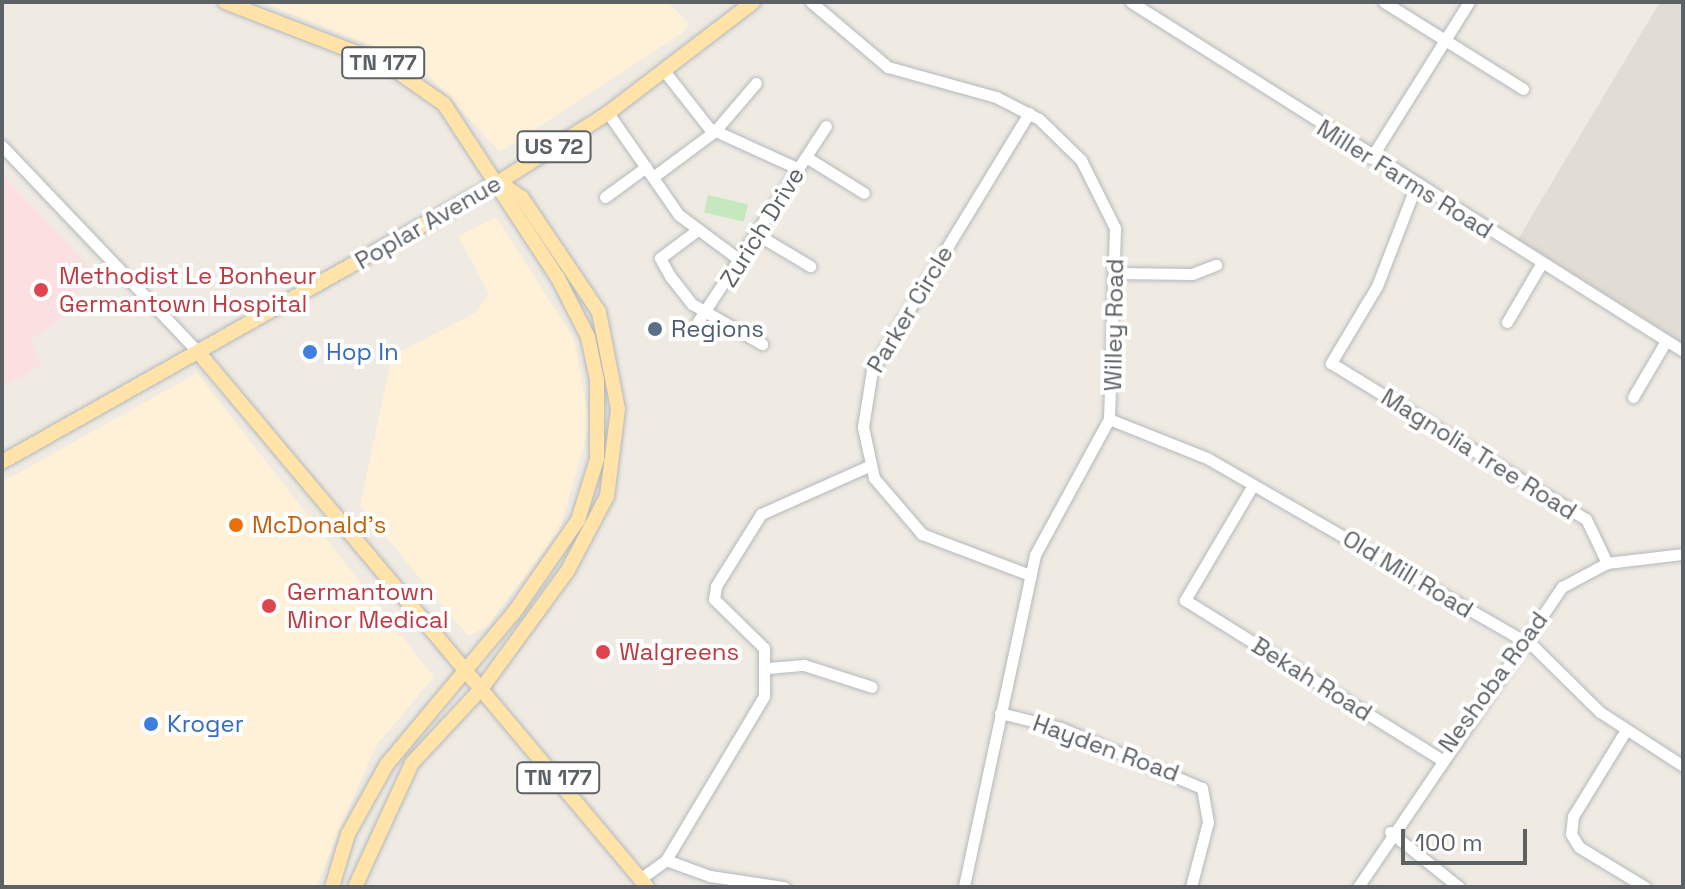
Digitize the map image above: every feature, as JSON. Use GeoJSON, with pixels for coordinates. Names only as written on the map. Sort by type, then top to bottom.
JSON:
{"type":"FeatureCollection","features":[{"type":"Feature","properties":{"kind":"main road","name":"TN 177"},"geometry":{"type":"LineString","coordinates":[[225,2],[416,80],[444,104],[499,182]]}},
{"type":"Feature","properties":{"kind":"main road","name":"Poplar Avenue"},"geometry":{"type":"LineString","coordinates":[[2,462],[499,182],[608,113],[753,2]]}},
{"type":"Feature","properties":{"kind":"main road"},"geometry":{"type":"LineString","coordinates":[[334,883],[348,834],[387,764],[468,670],[578,520],[598,433],[588,337],[558,278],[506,208],[499,182]]}},
{"type":"Feature","properties":{"kind":"main road"},"geometry":{"type":"LineString","coordinates":[[355,887],[412,763],[482,688],[597,521],[618,409],[599,312],[522,198],[499,182]]}},
{"type":"Feature","properties":{"kind":"main road","name":"TN 177"},"geometry":{"type":"LineString","coordinates":[[199,353],[468,670],[643,883]]}},
{"type":"Feature","properties":{"kind":"street","name":"Willey Road"},"geometry":{"type":"LineString","coordinates":[[811,2],[888,67],[1029,113],[1090,174],[1115,228],[1117,273],[1109,419],[1044,532],[1030,575],[964,887]]}},
{"type":"Feature","properties":{"kind":"street","name":"Miller Farms Road"},"geometry":{"type":"LineString","coordinates":[[1131,2],[1415,188],[1683,351]]}},
{"type":"Feature","properties":{"kind":"street"},"geometry":{"type":"LineString","coordinates":[[1384,2],[1523,89]]}},
{"type":"Feature","properties":{"kind":"street"},"geometry":{"type":"LineString","coordinates":[[1371,158],[1469,2]]}},
{"type":"Feature","properties":{"kind":"street"},"geometry":{"type":"LineString","coordinates":[[665,72],[715,131],[799,169]]}},
{"type":"Feature","properties":{"kind":"street"},"geometry":{"type":"LineString","coordinates":[[605,197],[715,131],[756,83]]}},
{"type":"Feature","properties":{"kind":"street"},"geometry":{"type":"LineString","coordinates":[[608,113],[696,231],[741,261]]}},
{"type":"Feature","properties":{"kind":"street","name":"Parker Circle"},"geometry":{"type":"LineString","coordinates":[[1029,113],[872,370],[863,427],[869,466],[922,534],[1030,575]]}},
{"type":"Feature","properties":{"kind":"street","name":"Zurich Drive"},"geometry":{"type":"LineString","coordinates":[[695,326],[710,311],[826,126]]}},
{"type":"Feature","properties":{"kind":"street"},"geometry":{"type":"LineString","coordinates":[[2,146],[199,353]]}},
{"type":"Feature","properties":{"kind":"street"},"geometry":{"type":"LineString","coordinates":[[806,157],[864,193]]}},
{"type":"Feature","properties":{"kind":"street","name":"Magnolia Tree Road"},"geometry":{"type":"LineString","coordinates":[[1415,188],[1377,286],[1331,363],[1586,519],[1607,563]]}},
{"type":"Feature","properties":{"kind":"street"},"geometry":{"type":"LineString","coordinates":[[696,231],[660,258],[692,304],[710,311],[762,344]]}},
{"type":"Feature","properties":{"kind":"street"},"geometry":{"type":"LineString","coordinates":[[758,235],[810,266]]}},
{"type":"Feature","properties":{"kind":"street"},"geometry":{"type":"LineString","coordinates":[[1507,322],[1541,264]]}},
{"type":"Feature","properties":{"kind":"street"},"geometry":{"type":"LineString","coordinates":[[1117,273],[1192,274],[1216,265]]}},
{"type":"Feature","properties":{"kind":"street"},"geometry":{"type":"LineString","coordinates":[[1633,397],[1666,341]]}},
{"type":"Feature","properties":{"kind":"street","name":"Old Mill Road"},"geometry":{"type":"LineString","coordinates":[[1109,419],[1174,440],[1523,641],[1626,730],[1683,766]]}},
{"type":"Feature","properties":{"kind":"street"},"geometry":{"type":"LineString","coordinates":[[643,883],[666,860],[754,714],[768,668],[752,630],[714,599],[761,514],[869,466]]}},
{"type":"Feature","properties":{"kind":"street","name":"Bekah Road"},"geometry":{"type":"LineString","coordinates":[[1253,485],[1185,600],[1439,758]]}},
{"type":"Feature","properties":{"kind":"street","name":"Neshoba Road"},"geometry":{"type":"LineString","coordinates":[[1358,887],[1439,758],[1562,587],[1607,563],[1683,554]]}},
{"type":"Feature","properties":{"kind":"street"},"geometry":{"type":"LineString","coordinates":[[768,668],[804,665],[872,687]]}},
{"type":"Feature","properties":{"kind":"street","name":"Hayden Road"},"geometry":{"type":"LineString","coordinates":[[1000,713],[1061,728],[1202,788],[1208,822],[1191,887]]}},
{"type":"Feature","properties":{"kind":"street"},"geometry":{"type":"LineString","coordinates":[[1626,730],[1573,816],[1571,834],[1579,847],[1645,887]]}},
{"type":"Feature","properties":{"kind":"street"},"geometry":{"type":"LineString","coordinates":[[1390,832],[1459,887]]}},
{"type":"Feature","properties":{"kind":"street"},"geometry":{"type":"LineString","coordinates":[[666,860],[710,876],[784,887]]}},
{"type":"Feature","properties":{"kind":"shaded area"},"geometry":{"type":"Polygon","coordinates":[[[261,2],[667,2],[688,22],[684,32],[500,152],[418,64],[261,2]]]}},
{"type":"Feature","properties":{"kind":"shaded area"},"geometry":{"type":"Polygon","coordinates":[[[1660,2],[1683,2],[1683,343],[1518,239],[1660,2]]]}},
{"type":"Feature","properties":{"kind":"shaded area","name":"Methodist Le Bonheur Germantown Hospital"},"geometry":{"type":"Polygon","coordinates":[[[2,174],[90,268],[91,278],[68,301],[70,313],[30,340],[41,365],[2,388],[2,174]]]}},
{"type":"Feature","properties":{"kind":"shaded area"},"geometry":{"type":"Polygon","coordinates":[[[496,217],[574,339],[590,424],[559,532],[487,626],[468,636],[360,506],[392,356],[476,312],[489,294],[458,236],[496,217]]]}},
{"type":"Feature","properties":{"kind":"shaded area"},"geometry":{"type":"Polygon","coordinates":[[[197,373],[434,677],[375,747],[316,887],[2,887],[2,482],[197,373]]]}},
{"type":"Feature","properties":{"kind":"green space"},"geometry":{"type":"Polygon","coordinates":[[[708,195],[748,204],[744,222],[704,213],[708,195]]]}},
{"type":"Feature","properties":{"kind":"place","name":"Methodist Le Bonheur Germantown Hospital"},"geometry":{"type":"Point","coordinates":[41,290]}},
{"type":"Feature","properties":{"kind":"place","name":"Regions"},"geometry":{"type":"Point","coordinates":[655,329]}},
{"type":"Feature","properties":{"kind":"place","name":"Hop In"},"geometry":{"type":"Point","coordinates":[310,352]}},
{"type":"Feature","properties":{"kind":"place","name":"McDonald's"},"geometry":{"type":"Point","coordinates":[236,525]}},
{"type":"Feature","properties":{"kind":"place","name":"Germantown Minor Medical"},"geometry":{"type":"Point","coordinates":[269,606]}},
{"type":"Feature","properties":{"kind":"place","name":"Walgreens"},"geometry":{"type":"Point","coordinates":[603,652]}},
{"type":"Feature","properties":{"kind":"place","name":"Kroger"},"geometry":{"type":"Point","coordinates":[151,724]}}]}
